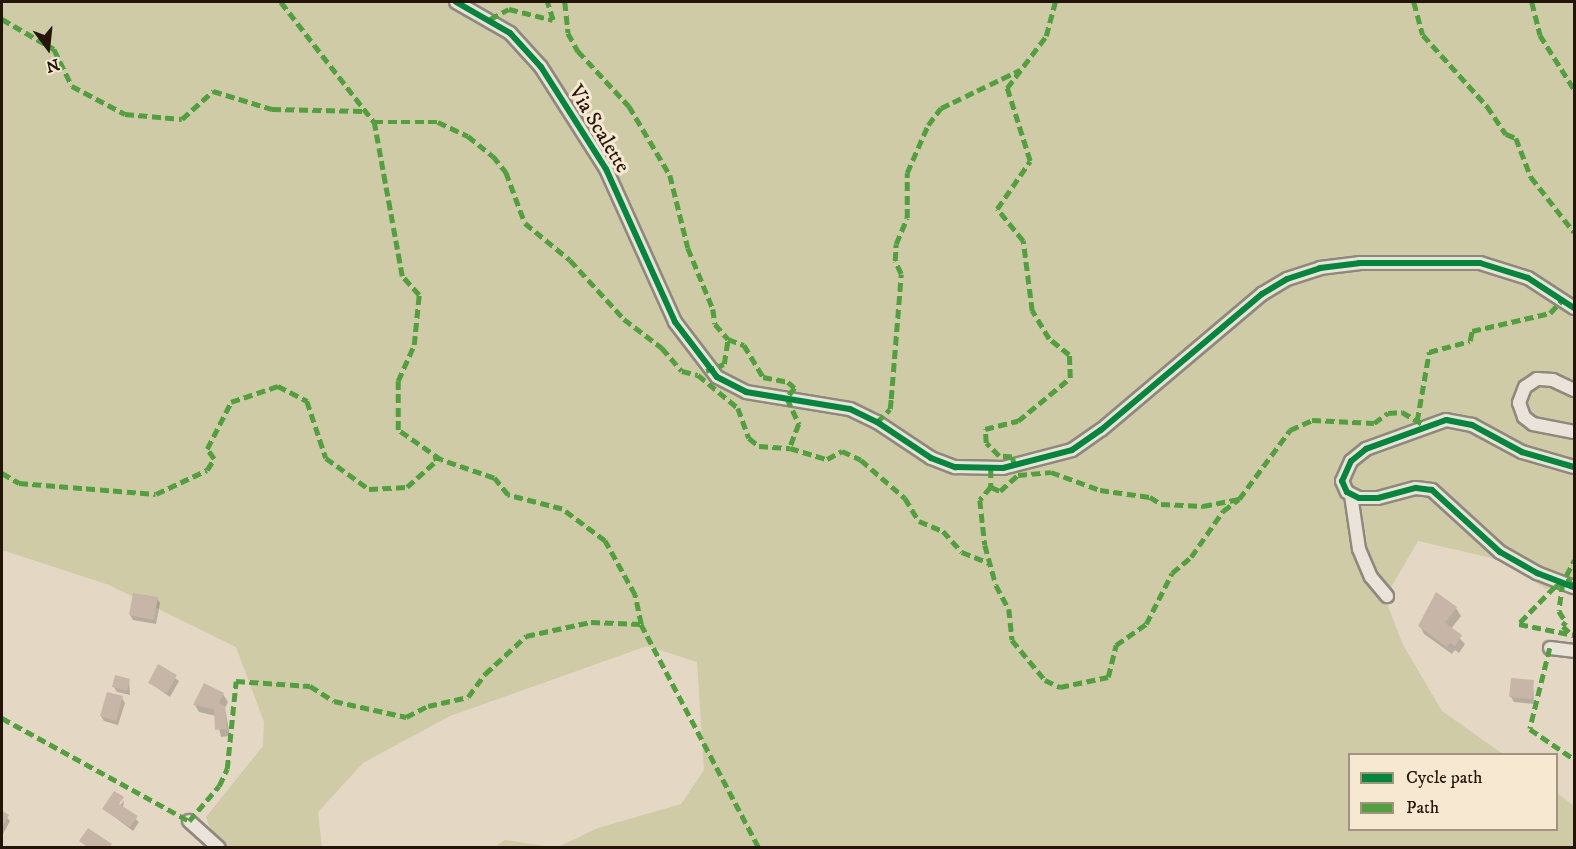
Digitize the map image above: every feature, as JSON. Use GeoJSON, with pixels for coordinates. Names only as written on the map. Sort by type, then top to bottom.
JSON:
{"type":"FeatureCollection","features":[{"type":"Feature","properties":{"kind":"street","name":"Via Scalette"},"geometry":{"type":"LineString","coordinates":[[456,2],[510,33],[545,72],[610,178],[671,315],[709,369],[726,384],[746,392],[850,409],[932,458],[955,467],[982,470],[1048,459],[1078,446],[1262,294],[1312,270],[1359,263],[1480,263],[1536,282],[1575,308]]}},
{"type":"Feature","properties":{"kind":"street"},"geometry":{"type":"LineString","coordinates":[[1575,390],[1553,380],[1537,379],[1525,387],[1519,403],[1524,417],[1533,424],[1575,432]]}},
{"type":"Feature","properties":{"kind":"street"},"geometry":{"type":"LineString","coordinates":[[1575,467],[1521,452],[1472,425],[1446,420],[1359,453],[1343,476],[1344,488],[1351,495],[1368,498],[1412,488],[1429,489],[1509,557],[1575,587]]}},
{"type":"Feature","properties":{"kind":"street"},"geometry":{"type":"LineString","coordinates":[[1351,495],[1359,549],[1371,577],[1387,596]]}},
{"type":"Feature","properties":{"kind":"street"},"geometry":{"type":"LineString","coordinates":[[1550,648],[1575,651]]}},
{"type":"Feature","properties":{"kind":"street"},"geometry":{"type":"LineString","coordinates":[[189,821],[219,848]]}},
{"type":"Feature","properties":{"kind":"shaded area"},"geometry":{"type":"Polygon","coordinates":[[[2,2],[1574,2],[1574,582],[1546,589],[1500,560],[1418,541],[1385,598],[1402,643],[1442,711],[1502,753],[1348,753],[1348,831],[1558,831],[1558,794],[1574,806],[1574,847],[558,847],[598,828],[681,804],[704,770],[697,662],[647,646],[450,716],[363,763],[318,812],[322,847],[224,847],[213,837],[206,817],[263,746],[264,722],[236,647],[109,585],[2,550],[2,2]]]}},
{"type":"Feature","properties":{"kind":"shaded area"},"geometry":{"type":"Polygon","coordinates":[[[505,840],[552,847],[495,847],[505,840]]]}},
{"type":"Feature","properties":{"kind":"building"},"geometry":{"type":"Polygon","coordinates":[[[1436,592],[1457,607],[1445,623],[1462,635],[1455,646],[1450,643],[1447,647],[1418,626],[1436,592]]]}},
{"type":"Feature","properties":{"kind":"building"},"geometry":{"type":"Polygon","coordinates":[[[133,593],[158,597],[154,620],[129,615],[133,593]]]}},
{"type":"Feature","properties":{"kind":"building"},"geometry":{"type":"Polygon","coordinates":[[[158,664],[177,675],[167,693],[148,683],[158,664]]]}},
{"type":"Feature","properties":{"kind":"building"},"geometry":{"type":"Polygon","coordinates":[[[115,675],[130,679],[127,691],[112,687],[115,675]]]}},
{"type":"Feature","properties":{"kind":"building"},"geometry":{"type":"Polygon","coordinates":[[[1511,678],[1534,680],[1532,699],[1509,697],[1511,678]]]}},
{"type":"Feature","properties":{"kind":"building"},"geometry":{"type":"Polygon","coordinates":[[[204,683],[224,693],[219,703],[225,706],[227,729],[215,730],[214,709],[193,705],[204,683]]]}},
{"type":"Feature","properties":{"kind":"building"},"geometry":{"type":"Polygon","coordinates":[[[107,692],[123,696],[116,721],[100,716],[107,692]]]}},
{"type":"Feature","properties":{"kind":"building"},"geometry":{"type":"Polygon","coordinates":[[[114,791],[124,797],[119,804],[138,816],[130,827],[102,809],[114,791]]]}},
{"type":"Feature","properties":{"kind":"building"},"geometry":{"type":"Polygon","coordinates":[[[2,811],[9,815],[2,827],[2,811]]]}},
{"type":"Feature","properties":{"kind":"building"},"geometry":{"type":"Polygon","coordinates":[[[88,828],[112,844],[109,848],[89,848],[79,841],[88,828]]]}},
{"type":"Feature","properties":{"kind":"marked path"},"geometry":{"type":"LineString","coordinates":[[281,2],[374,122],[438,122],[468,136],[493,156],[506,172],[525,223],[570,260],[624,319],[662,348],[682,371],[698,375],[738,408],[749,438],[759,446],[790,448],[827,459],[842,451],[861,460],[905,498],[919,521],[943,531],[962,552],[989,563]]}},
{"type":"Feature","properties":{"kind":"marked path"},"geometry":{"type":"LineString","coordinates":[[490,19],[509,9],[553,20],[547,2]]}},
{"type":"Feature","properties":{"kind":"marked path"},"geometry":{"type":"LineString","coordinates":[[565,2],[568,33],[578,51],[629,106],[670,175],[688,248],[713,309],[715,324],[728,339],[744,345],[763,377],[788,382],[795,388],[787,398],[799,424],[790,448]]}},
{"type":"Feature","properties":{"kind":"marked path"},"geometry":{"type":"LineString","coordinates":[[1014,465],[1012,457],[999,456],[986,443],[985,429],[1018,421],[1070,378],[1069,355],[1049,339],[1032,311],[1023,241],[997,209],[1030,161],[1007,88],[1046,36],[1055,2]]}},
{"type":"Feature","properties":{"kind":"marked path"},"geometry":{"type":"LineString","coordinates":[[1414,2],[1423,35],[1487,106],[1506,134],[1516,138],[1531,177],[1574,232]]}},
{"type":"Feature","properties":{"kind":"marked path"},"geometry":{"type":"LineString","coordinates":[[1532,2],[1540,35],[1574,89]]}},
{"type":"Feature","properties":{"kind":"marked path"},"geometry":{"type":"LineString","coordinates":[[2,19],[54,49],[72,86],[125,114],[182,119],[213,91],[272,109],[364,111]]}},
{"type":"Feature","properties":{"kind":"marked path"},"geometry":{"type":"LineString","coordinates":[[877,422],[890,409],[901,274],[895,261],[896,244],[907,218],[907,173],[928,125],[941,108],[1020,70]]}},
{"type":"Feature","properties":{"kind":"marked path"},"geometry":{"type":"LineString","coordinates":[[2,718],[189,821],[219,786],[227,769],[236,681],[310,686],[334,701],[406,717],[428,706],[468,697],[485,674],[526,636],[591,622],[641,624],[635,595],[605,541],[562,509],[508,495],[494,478],[441,460],[398,430],[398,381],[414,345],[419,295],[402,276],[374,122]]}},
{"type":"Feature","properties":{"kind":"marked path"},"geometry":{"type":"LineString","coordinates":[[1417,421],[1429,352],[1470,341],[1472,331],[1550,313],[1563,299]]}},
{"type":"Feature","properties":{"kind":"marked path"},"geometry":{"type":"LineString","coordinates":[[706,371],[724,364],[728,339]]}},
{"type":"Feature","properties":{"kind":"marked path"},"geometry":{"type":"LineString","coordinates":[[2,473],[19,483],[156,494],[207,470],[214,459],[207,449],[231,402],[278,386],[307,401],[326,458],[369,489],[407,487],[436,461],[435,456]]}},
{"type":"Feature","properties":{"kind":"marked path"},"geometry":{"type":"LineString","coordinates":[[991,469],[991,487],[980,500],[985,545],[996,585],[1009,609],[1012,640],[1045,680],[1060,687],[1108,677],[1116,645],[1146,624],[1172,573],[1191,557],[1223,511],[1239,499],[1290,430],[1312,420],[1374,423],[1388,413],[1402,412],[1426,426]]}},
{"type":"Feature","properties":{"kind":"marked path"},"geometry":{"type":"LineString","coordinates":[[991,487],[1000,491],[1018,475],[1051,472],[1100,490],[1150,497],[1161,504],[1203,506],[1239,499]]}},
{"type":"Feature","properties":{"kind":"marked path"},"geometry":{"type":"LineString","coordinates":[[1572,586],[1566,576],[1574,560]]}},
{"type":"Feature","properties":{"kind":"marked path"},"geometry":{"type":"LineString","coordinates":[[1563,583],[1555,587],[1519,624],[1574,635]]}},
{"type":"Feature","properties":{"kind":"marked path"},"geometry":{"type":"LineString","coordinates":[[1563,583],[1559,611],[1566,622],[1563,626],[1570,633]]}},
{"type":"Feature","properties":{"kind":"marked path"},"geometry":{"type":"LineString","coordinates":[[641,624],[759,848]]}},
{"type":"Feature","properties":{"kind":"marked path"},"geometry":{"type":"LineString","coordinates":[[1550,648],[1530,729],[1571,757]]}},
{"type":"Feature","properties":{"kind":"cycle path"},"geometry":{"type":"LineString","coordinates":[[456,2],[510,33],[541,67],[606,169],[675,322],[717,377],[746,392],[850,409],[877,422],[931,458],[955,467],[1003,468],[1072,450],[1101,430],[1262,294],[1287,279],[1320,268],[1359,263],[1480,263],[1528,278],[1574,308]]}},
{"type":"Feature","properties":{"kind":"cycle path"},"geometry":{"type":"LineString","coordinates":[[1574,467],[1522,452],[1472,425],[1446,420],[1366,449],[1351,461],[1342,481],[1347,492],[1359,498],[1378,498],[1416,488],[1432,490],[1500,552],[1537,573],[1574,587]]}}]}
